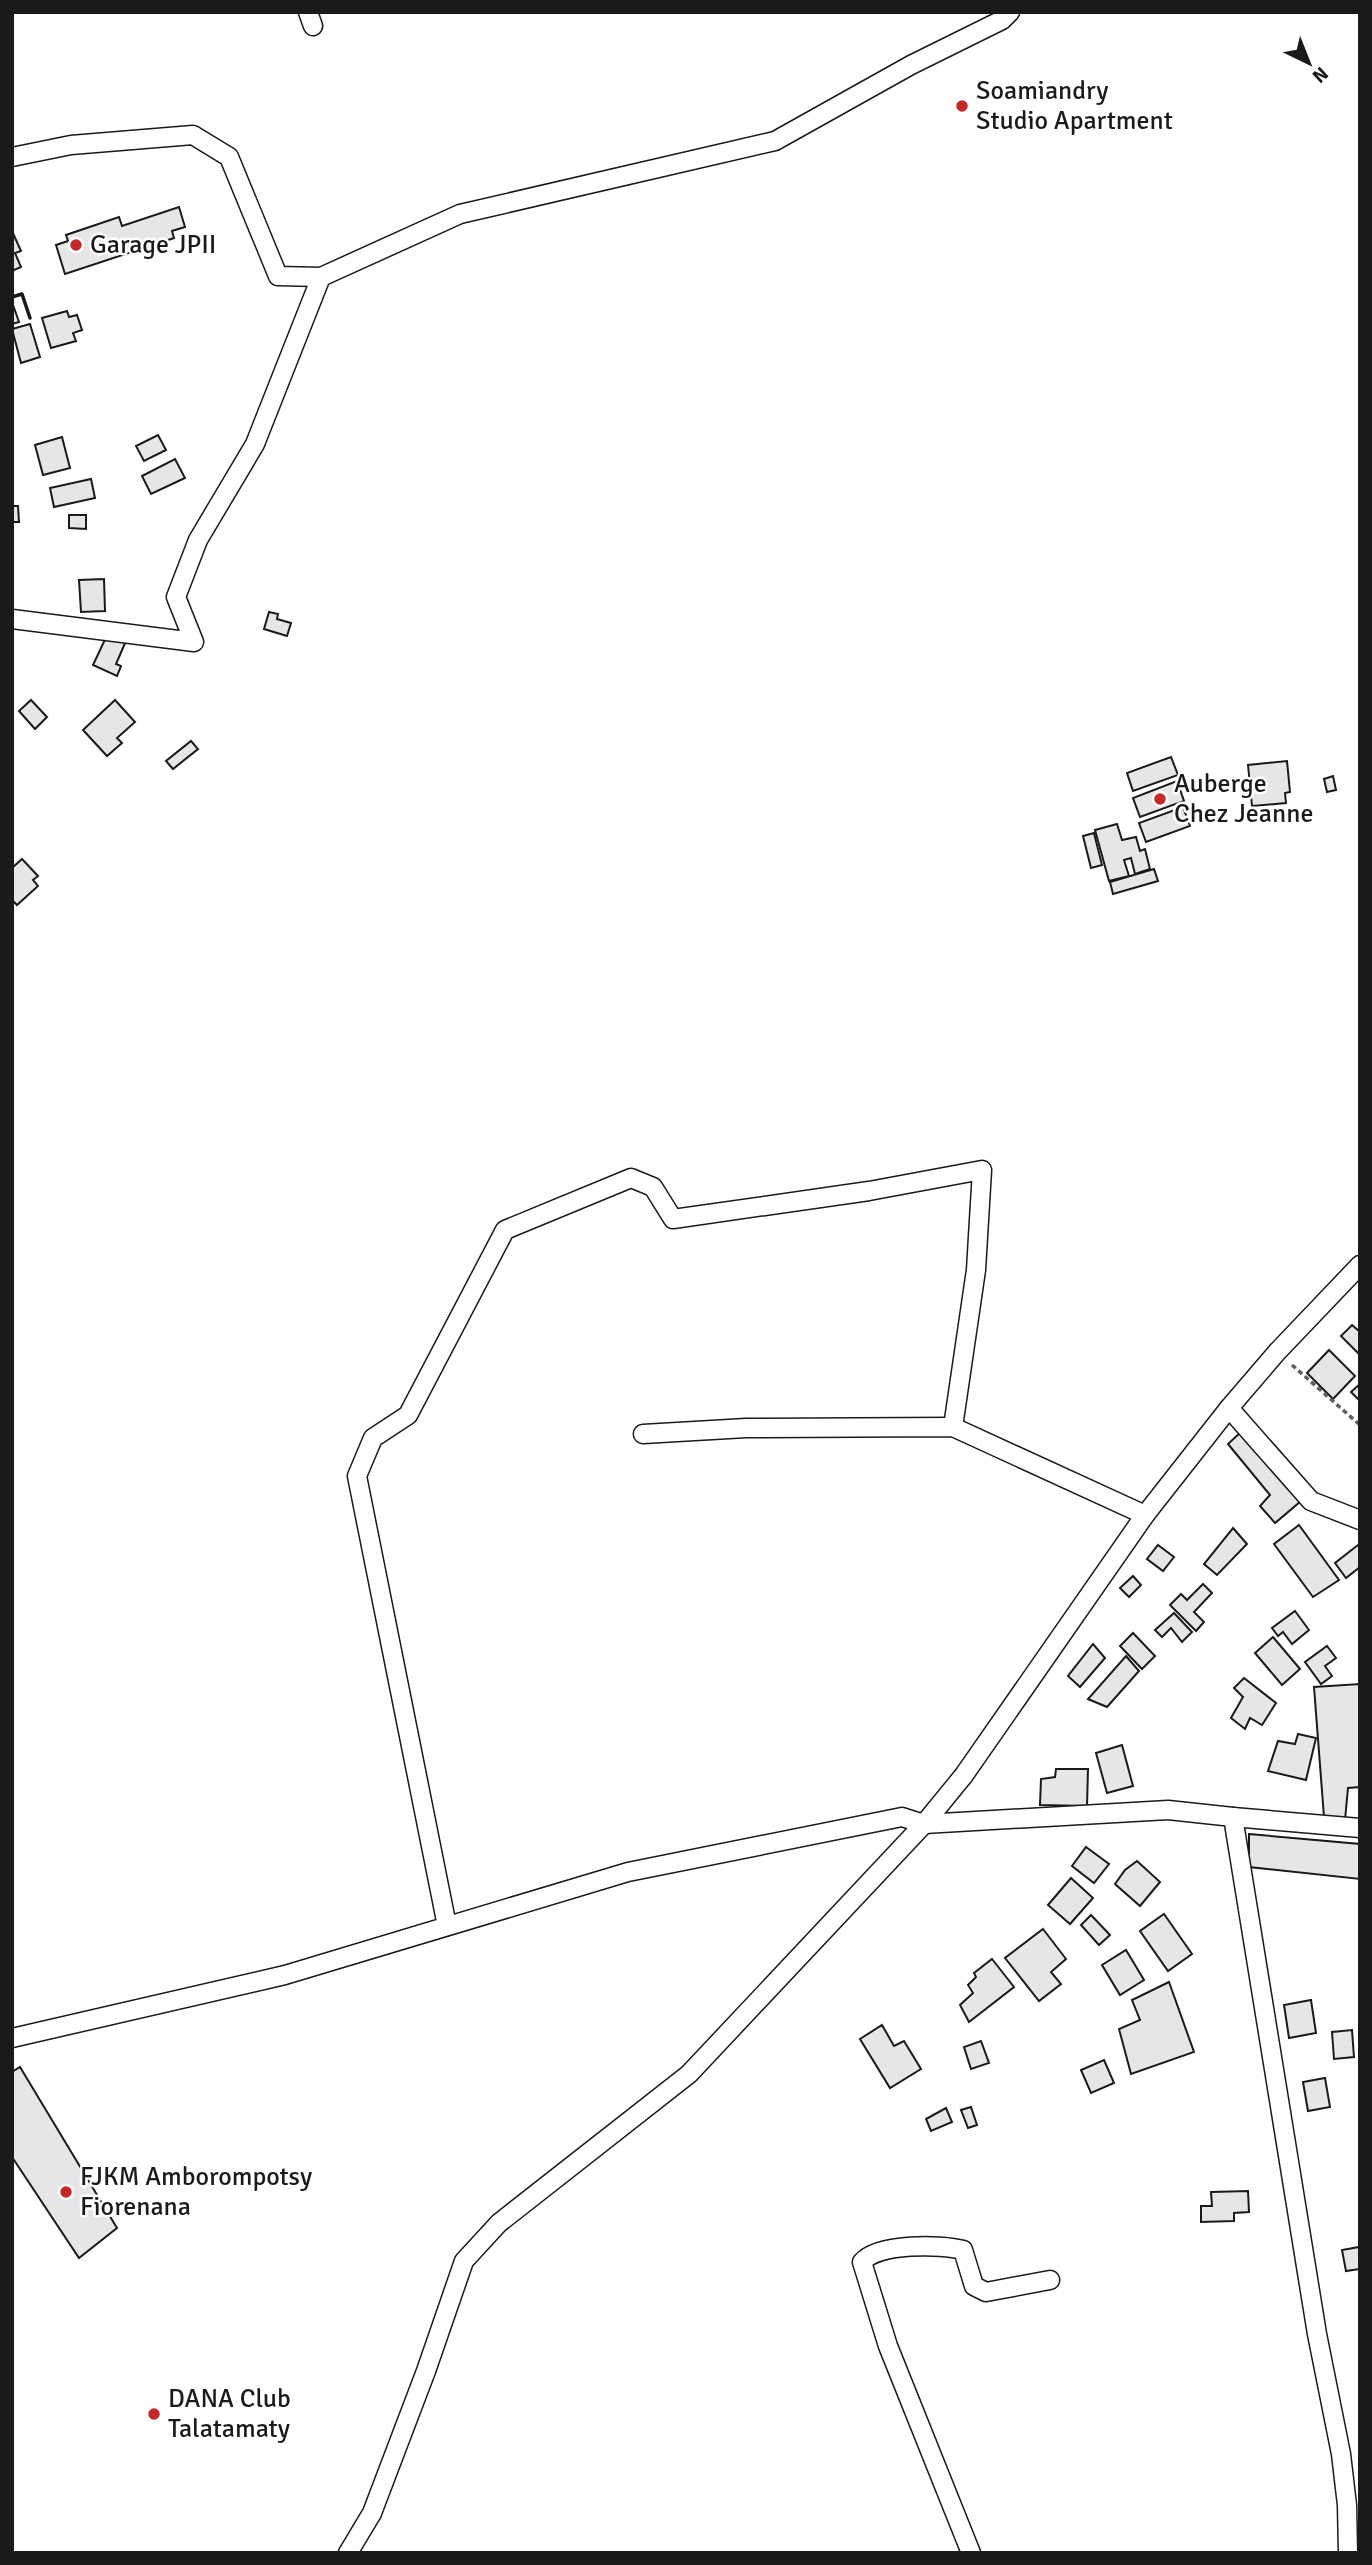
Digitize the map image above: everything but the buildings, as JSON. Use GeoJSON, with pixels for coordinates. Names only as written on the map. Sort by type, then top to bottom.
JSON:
{"type":"FeatureCollection","features":[{"type":"Feature","properties":{"kind":"street"},"geometry":{"type":"LineString","coordinates":[[12,157],[71,145],[193,135],[229,158],[278,276],[321,277],[460,214],[775,141],[911,65],[1002,20],[1010,12]]}},
{"type":"Feature","properties":{"kind":"street"},"geometry":{"type":"LineString","coordinates":[[12,619],[194,642],[176,597],[198,540],[255,444],[321,277]]}},
{"type":"Feature","properties":{"kind":"street"},"geometry":{"type":"LineString","coordinates":[[447,1926],[357,1476],[373,1438],[408,1415],[505,1230],[631,1178],[653,1186],[673,1219],[869,1191],[982,1170],[976,1270],[953,1427]]}},
{"type":"Feature","properties":{"kind":"street"},"geometry":{"type":"LineString","coordinates":[[348,2553],[372,2513],[426,2371],[464,2260],[499,2223],[689,2074],[924,1824],[964,1775],[1145,1515],[1277,1352],[1360,1265]]}},
{"type":"Feature","properties":{"kind":"street"},"geometry":{"type":"LineString","coordinates":[[1229,1408],[1311,1501],[1360,1520]]}},
{"type":"Feature","properties":{"kind":"street"},"geometry":{"type":"LineString","coordinates":[[643,1434],[746,1428],[953,1427],[1145,1515]]}},
{"type":"Feature","properties":{"kind":"street"},"geometry":{"type":"LineString","coordinates":[[12,2038],[285,1975],[628,1872],[902,1817],[924,1824],[1168,1810],[1360,1828]]}},
{"type":"Feature","properties":{"kind":"street"},"geometry":{"type":"LineString","coordinates":[[1233,1817],[1317,2334],[1341,2454],[1347,2505],[1348,2553]]}},
{"type":"Feature","properties":{"kind":"street"},"geometry":{"type":"LineString","coordinates":[[971,2553],[888,2346],[862,2262],[867,2256],[893,2248],[949,2246],[963,2250],[974,2286],[986,2292],[1050,2280]]}},
{"type":"Feature","properties":{"kind":"path"},"geometry":{"type":"LineString","coordinates":[[1277,1352],[1360,1425]]}},
{"type":"Feature","properties":{"kind":"wall"},"geometry":{"type":"LineString","coordinates":[[12,297],[22,294],[30,318]]}},
{"type":"Feature","properties":{"kind":"place","name":"Soamiandry Studio Apartment"},"geometry":{"type":"Point","coordinates":[962,106]}},
{"type":"Feature","properties":{"kind":"place","name":"Garage JPII"},"geometry":{"type":"Point","coordinates":[76,245]}},
{"type":"Feature","properties":{"kind":"place","name":"Auberge Chez Jeanne"},"geometry":{"type":"Point","coordinates":[1160,799]}},
{"type":"Feature","properties":{"kind":"place","name":"FJKM Amborompotsy Fiorenana"},"geometry":{"type":"Point","coordinates":[66,2192]}},
{"type":"Feature","properties":{"kind":"place","name":"DANA Club Talatamaty"},"geometry":{"type":"Point","coordinates":[154,2414]}}]}
